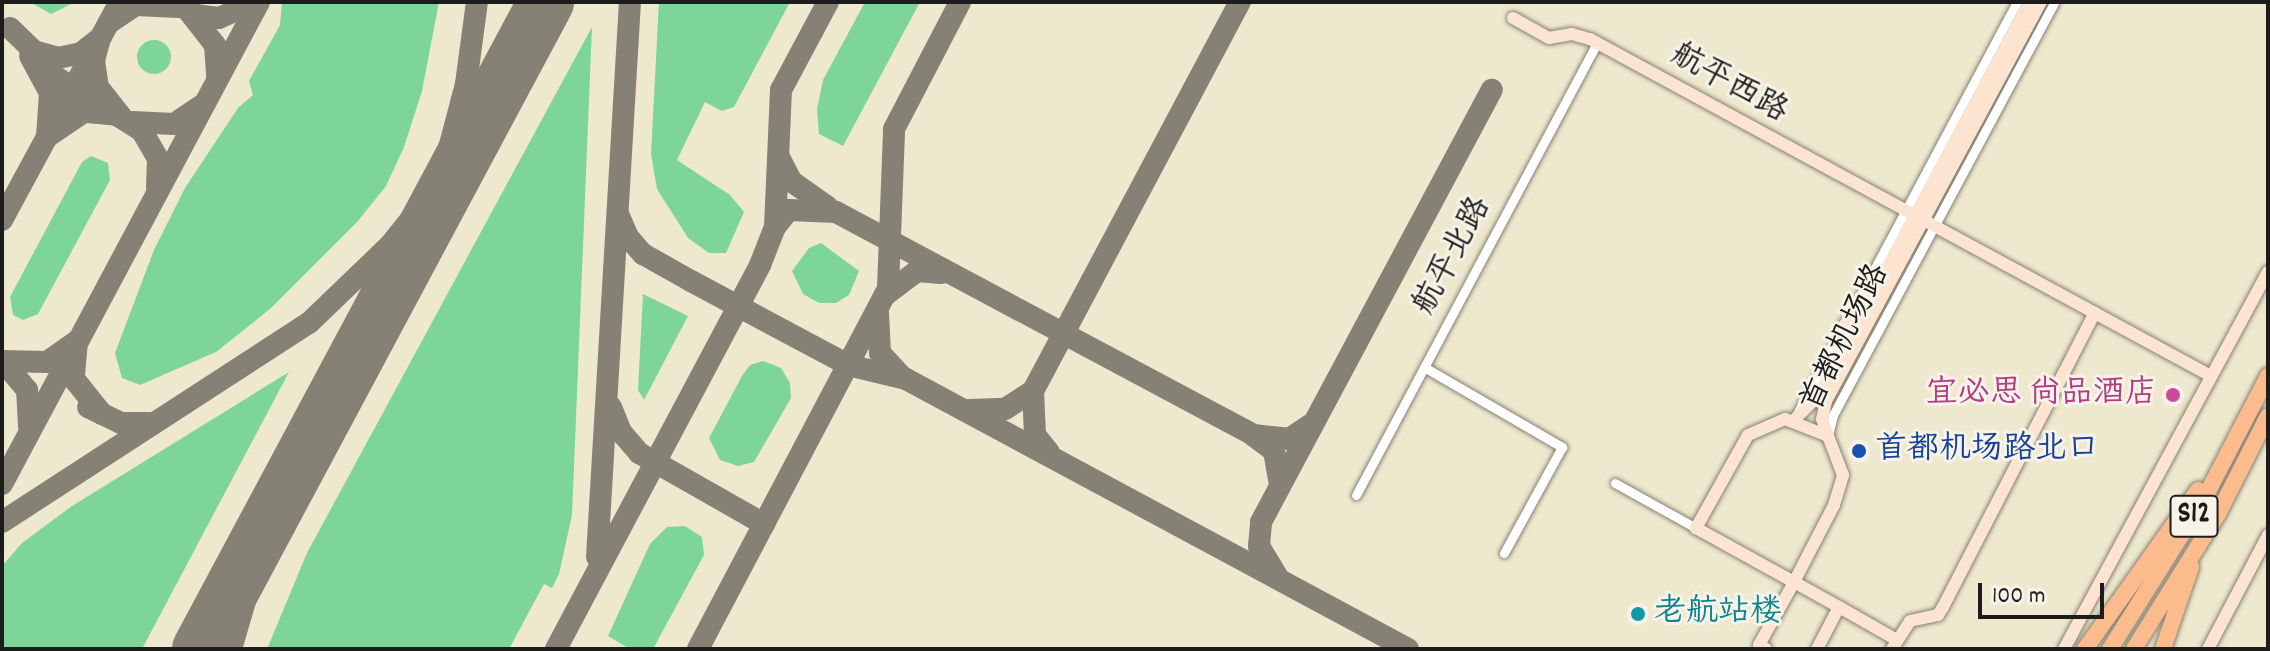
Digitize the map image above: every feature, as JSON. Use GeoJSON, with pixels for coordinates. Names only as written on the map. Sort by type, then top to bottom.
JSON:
{"type":"FeatureCollection","features":[{"type":"Feature","properties":{"kind":"highway","name":"S12"},"geometry":{"type":"LineString","coordinates":[[2110,649],[2232,444],[2268,376]]}},
{"type":"Feature","properties":{"kind":"highway","name":"S12"},"geometry":{"type":"LineString","coordinates":[[2134,649],[2198,546],[2268,416]]}},
{"type":"Feature","properties":{"kind":"highway"},"geometry":{"type":"LineString","coordinates":[[2085,649],[2232,444]]}},
{"type":"Feature","properties":{"kind":"highway"},"geometry":{"type":"LineString","coordinates":[[2163,649],[2198,546]]}},
{"type":"Feature","properties":{"kind":"street","name":"首都机场路"},"geometry":{"type":"LineString","coordinates":[[1794,420],[1819,395],[1867,316],[2041,2]]}},
{"type":"Feature","properties":{"kind":"street"},"geometry":{"type":"LineString","coordinates":[[2041,2],[2043,22]]}},
{"type":"Feature","properties":{"kind":"street","name":"首都机场路"},"geometry":{"type":"LineString","coordinates":[[1794,420],[1845,324],[1987,126],[2054,2]]}},
{"type":"Feature","properties":{"kind":"street","name":"首都机场路"},"geometry":{"type":"LineString","coordinates":[[1968,129],[2022,3]]}},
{"type":"Feature","properties":{"kind":"street","name":"首都机场路"},"geometry":{"type":"LineString","coordinates":[[1828,436],[1833,415],[1872,341],[1960,110],[2022,3]]}},
{"type":"Feature","properties":{"kind":"street","name":"航平西路"},"geometry":{"type":"LineString","coordinates":[[1513,18],[1549,38],[1572,34],[1597,43],[2211,376]]}},
{"type":"Feature","properties":{"kind":"street","name":"航平北路"},"geometry":{"type":"LineString","coordinates":[[1356,495],[1597,43]]}},
{"type":"Feature","properties":{"kind":"street"},"geometry":{"type":"LineString","coordinates":[[1960,110],[1968,129],[1987,126]]}},
{"type":"Feature","properties":{"kind":"street"},"geometry":{"type":"LineString","coordinates":[[2064,649],[2268,272]]}},
{"type":"Feature","properties":{"kind":"street"},"geometry":{"type":"LineString","coordinates":[[1615,483],[1839,607],[1894,644],[1910,621],[1938,615],[1943,607],[2095,313]]}},
{"type":"Feature","properties":{"kind":"street","name":"首都机场路"},"geometry":{"type":"LineString","coordinates":[[1828,436],[1822,419],[1826,401],[1867,316]]}},
{"type":"Feature","properties":{"kind":"street"},"geometry":{"type":"LineString","coordinates":[[1845,324],[1867,316],[1872,341]]}},
{"type":"Feature","properties":{"kind":"street"},"geometry":{"type":"LineString","coordinates":[[1424,367],[1562,447],[1504,553]]}},
{"type":"Feature","properties":{"kind":"street"},"geometry":{"type":"LineString","coordinates":[[1696,528],[1748,435],[1774,420],[1794,420],[1828,436],[1841,460],[1841,491],[1759,645],[1766,649]]}},
{"type":"Feature","properties":{"kind":"street"},"geometry":{"type":"LineString","coordinates":[[2208,649],[2268,535]]}},
{"type":"Feature","properties":{"kind":"street"},"geometry":{"type":"LineString","coordinates":[[1817,649],[1839,607]]}},
{"type":"Feature","properties":{"kind":"green space"},"geometry":{"type":"Polygon","coordinates":[[[30,2],[75,2],[51,14],[30,2]]]}},
{"type":"Feature","properties":{"kind":"green space"},"geometry":{"type":"Polygon","coordinates":[[[282,2],[439,2],[422,91],[404,147],[386,186],[358,221],[270,309],[216,352],[140,385],[122,378],[115,353],[154,250],[185,188],[238,108],[253,95],[249,81],[280,25],[282,2]]]}},
{"type":"Feature","properties":{"kind":"green space"},"geometry":{"type":"Polygon","coordinates":[[[659,2],[790,2],[734,107],[722,111],[705,102],[677,160],[730,195],[744,212],[726,253],[709,253],[688,238],[657,189],[651,154],[659,2]]]}},
{"type":"Feature","properties":{"kind":"green space"},"geometry":{"type":"Polygon","coordinates":[[[865,2],[920,2],[843,146],[819,134],[817,109],[823,80],[865,2]]]}},
{"type":"Feature","properties":{"kind":"green space"},"geometry":{"type":"Polygon","coordinates":[[[592,27],[572,515],[559,574],[552,588],[544,584],[509,649],[267,649],[307,553],[592,27]]]}},
{"type":"Feature","properties":{"kind":"green space"},"geometry":{"type":"Polygon","coordinates":[[[154,40],[166,45],[171,57],[166,69],[154,74],[142,69],[137,57],[142,45],[154,40]]]}},
{"type":"Feature","properties":{"kind":"green space"},"geometry":{"type":"Polygon","coordinates":[[[91,156],[108,163],[110,180],[38,314],[23,320],[13,315],[10,297],[82,162],[91,156]]]}},
{"type":"Feature","properties":{"kind":"green space"},"geometry":{"type":"Polygon","coordinates":[[[821,243],[859,271],[849,295],[836,303],[819,303],[803,294],[792,271],[809,248],[821,243]]]}},
{"type":"Feature","properties":{"kind":"green space"},"geometry":{"type":"Polygon","coordinates":[[[643,294],[688,316],[644,400],[638,390],[643,294]]]}},
{"type":"Feature","properties":{"kind":"green space"},"geometry":{"type":"Polygon","coordinates":[[[763,361],[781,368],[790,383],[791,398],[754,462],[738,466],[720,460],[709,438],[742,376],[750,365],[763,361]]]}},
{"type":"Feature","properties":{"kind":"green space"},"geometry":{"type":"Polygon","coordinates":[[[289,372],[142,649],[2,649],[2,566],[22,543],[72,506],[289,372]]]}},
{"type":"Feature","properties":{"kind":"green space"},"geometry":{"type":"Polygon","coordinates":[[[685,526],[702,537],[704,555],[653,649],[630,649],[608,636],[650,544],[667,527],[685,526]]]}},
{"type":"Feature","properties":{"kind":"taxiway"},"geometry":{"type":"LineString","coordinates":[[2,220],[120,2]]}},
{"type":"Feature","properties":{"kind":"taxiway"},"geometry":{"type":"LineString","coordinates":[[173,2],[196,15],[219,18],[255,2]]}},
{"type":"Feature","properties":{"kind":"taxiway"},"geometry":{"type":"LineString","coordinates":[[2,484],[259,2]]}},
{"type":"Feature","properties":{"kind":"taxiway"},"geometry":{"type":"LineString","coordinates":[[443,171],[466,84],[477,2]]}},
{"type":"Feature","properties":{"kind":"taxiway"},"geometry":{"type":"LineString","coordinates":[[597,557],[630,2]]}},
{"type":"Feature","properties":{"kind":"taxiway"},"geometry":{"type":"LineString","coordinates":[[556,649],[760,265],[775,227],[781,90],[828,2]]}},
{"type":"Feature","properties":{"kind":"taxiway"},"geometry":{"type":"LineString","coordinates":[[698,649],[888,288],[894,129],[960,2]]}},
{"type":"Feature","properties":{"kind":"taxiway"},"geometry":{"type":"LineString","coordinates":[[969,410],[1005,409],[1033,391],[1240,2]]}},
{"type":"Feature","properties":{"kind":"taxiway"},"geometry":{"type":"LineString","coordinates":[[109,23],[136,5],[178,7]]}},
{"type":"Feature","properties":{"kind":"taxiway"},"geometry":{"type":"LineString","coordinates":[[190,13],[215,45],[217,77]]}},
{"type":"Feature","properties":{"kind":"taxiway"},"geometry":{"type":"LineString","coordinates":[[10,28],[34,51],[58,58],[81,53],[100,38],[94,60],[98,87],[120,115],[84,112],[47,137],[50,93],[30,56]]}},
{"type":"Feature","properties":{"kind":"taxiway"},"geometry":{"type":"LineString","coordinates":[[40,67],[142,131],[158,159],[157,187]]}},
{"type":"Feature","properties":{"kind":"taxiway"},"geometry":{"type":"LineString","coordinates":[[1277,576],[1259,546],[1261,522],[1492,90]]}},
{"type":"Feature","properties":{"kind":"taxiway"},"geometry":{"type":"LineString","coordinates":[[133,122],[174,124],[201,106]]}},
{"type":"Feature","properties":{"kind":"taxiway"},"geometry":{"type":"LineString","coordinates":[[2,522],[309,323],[391,244],[467,149]]}},
{"type":"Feature","properties":{"kind":"taxiway"},"geometry":{"type":"LineString","coordinates":[[779,157],[791,181],[828,207]]}},
{"type":"Feature","properties":{"kind":"taxiway"},"geometry":{"type":"LineString","coordinates":[[775,227],[789,210],[836,212],[1253,435]]}},
{"type":"Feature","properties":{"kind":"taxiway"},"geometry":{"type":"LineString","coordinates":[[409,258],[428,211]]}},
{"type":"Feature","properties":{"kind":"taxiway"},"geometry":{"type":"LineString","coordinates":[[619,216],[628,237],[643,254],[691,281],[848,365],[906,379],[1408,649]]}},
{"type":"Feature","properties":{"kind":"taxiway"},"geometry":{"type":"LineString","coordinates":[[884,296],[917,271],[941,273]]}},
{"type":"Feature","properties":{"kind":"taxiway"},"geometry":{"type":"LineString","coordinates":[[878,313],[880,353],[902,377]]}},
{"type":"Feature","properties":{"kind":"taxiway"},"geometry":{"type":"LineString","coordinates":[[29,426],[27,390],[3,361],[47,362],[77,341],[74,379],[102,414]]}},
{"type":"Feature","properties":{"kind":"taxiway"},"geometry":{"type":"LineString","coordinates":[[1033,391],[1035,435],[1049,452]]}},
{"type":"Feature","properties":{"kind":"taxiway"},"geometry":{"type":"LineString","coordinates":[[88,407],[121,423],[154,423]]}},
{"type":"Feature","properties":{"kind":"taxiway"},"geometry":{"type":"LineString","coordinates":[[611,407],[621,432],[639,453],[764,524]]}},
{"type":"Feature","properties":{"kind":"taxiway"},"geometry":{"type":"LineString","coordinates":[[1280,485],[1274,451],[1253,435],[1289,439],[1310,425]]}},
{"type":"Feature","properties":{"kind":"taxiway"},"geometry":{"type":"LineString","coordinates":[[231,649],[259,553],[288,485]]}},
{"type":"Feature","properties":{"kind":"runway"},"geometry":{"type":"LineString","coordinates":[[200,649],[546,2]]}},
{"type":"Feature","properties":{"kind":"place","name":"宜必思 尚品酒店"},"geometry":{"type":"Point","coordinates":[2173,395]}},
{"type":"Feature","properties":{"kind":"place","name":"首都机场路北口"},"geometry":{"type":"Point","coordinates":[1859,451]}},
{"type":"Feature","properties":{"kind":"place","name":"老航站楼"},"geometry":{"type":"Point","coordinates":[1638,614]}}]}
